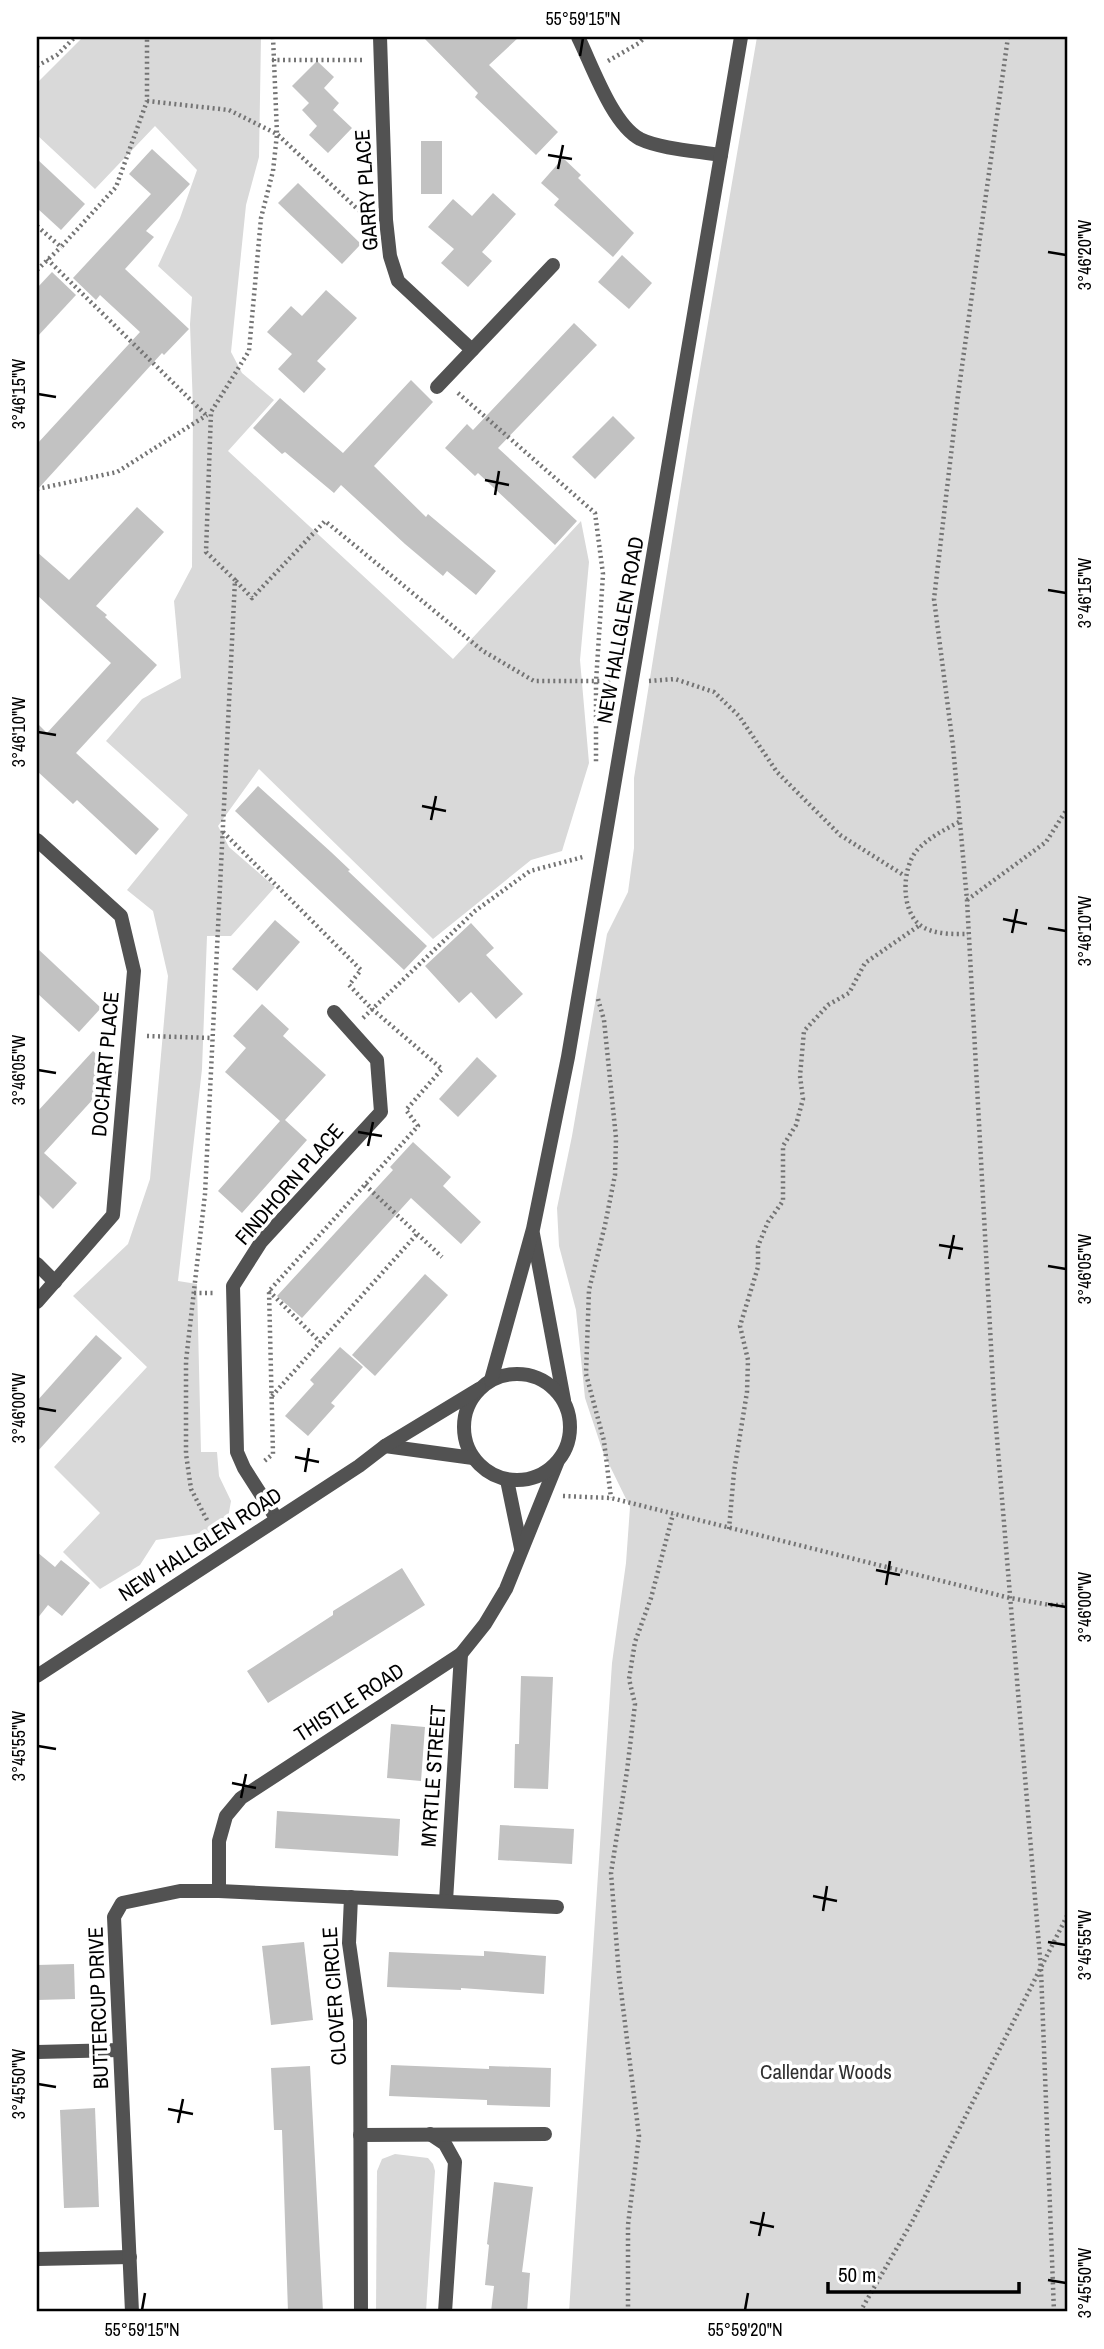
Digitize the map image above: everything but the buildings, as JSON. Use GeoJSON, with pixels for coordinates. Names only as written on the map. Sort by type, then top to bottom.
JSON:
{"type":"FeatureCollection","features":[{"type":"Feature","properties":{"kind":"street","name":"GARRY PLACE"},"geometry":{"type":"LineString","coordinates":[[380,37],[386,220],[390,256],[398,281],[472,350]]}},
{"type":"Feature","properties":{"kind":"street"},"geometry":{"type":"LineString","coordinates":[[578,37],[625,127],[641,139],[721,155]]}},
{"type":"Feature","properties":{"kind":"street","name":"NEW HALLGLEN ROAD"},"geometry":{"type":"LineString","coordinates":[[491,1380],[533,1229],[584,971],[741,37]]}},
{"type":"Feature","properties":{"kind":"street"},"geometry":{"type":"LineString","coordinates":[[441,384],[553,265]]}},
{"type":"Feature","properties":{"kind":"street","name":"DOCHART PLACE"},"geometry":{"type":"LineString","coordinates":[[37,840],[121,916],[134,971],[113,1214],[37,1302]]}},
{"type":"Feature","properties":{"kind":"street","name":"FINDHORN PLACE"},"geometry":{"type":"LineString","coordinates":[[276,1518],[244,1468],[237,1452],[233,1286],[261,1242],[381,1112],[377,1060],[334,1012]]}},
{"type":"Feature","properties":{"kind":"street","name":"NEW HALLGLEN ROAD"},"geometry":{"type":"LineString","coordinates":[[533,1229],[565,1401]]}},
{"type":"Feature","properties":{"kind":"street"},"geometry":{"type":"LineString","coordinates":[[37,1264],[55,1282]]}},
{"type":"Feature","properties":{"kind":"street"},"geometry":{"type":"LineString","coordinates":[[513,1374],[535,1376],[557,1390],[565,1401],[571,1426],[569,1439],[557,1463],[547,1472],[521,1480],[507,1480],[483,1468],[473,1458],[464,1431],[467,1409],[479,1389],[491,1380],[513,1374]]}},
{"type":"Feature","properties":{"kind":"street","name":"NEW HALLGLEN ROAD"},"geometry":{"type":"LineString","coordinates":[[37,1676],[359,1466],[385,1446],[479,1389]]}},
{"type":"Feature","properties":{"kind":"street"},"geometry":{"type":"LineString","coordinates":[[385,1446],[473,1458]]}},
{"type":"Feature","properties":{"kind":"street","name":"THISTLE ROAD"},"geometry":{"type":"LineString","coordinates":[[219,1891],[219,1841],[226,1816],[242,1798],[461,1654],[485,1624],[506,1589],[557,1463]]}},
{"type":"Feature","properties":{"kind":"street"},"geometry":{"type":"LineString","coordinates":[[507,1480],[522,1550]]}},
{"type":"Feature","properties":{"kind":"street","name":"MYRTLE STREET"},"geometry":{"type":"LineString","coordinates":[[446,1901],[461,1654]]}},
{"type":"Feature","properties":{"kind":"street","name":"BUTTERCUP DRIVE"},"geometry":{"type":"LineString","coordinates":[[132,2305],[114,1917],[122,1903],[180,1891],[219,1891],[557,1906]]}},
{"type":"Feature","properties":{"kind":"street","name":"CLOVER CIRCLE"},"geometry":{"type":"LineString","coordinates":[[351,1897],[349,1943],[360,2020],[361,2312]]}},
{"type":"Feature","properties":{"kind":"street"},"geometry":{"type":"LineString","coordinates":[[37,2052],[120,2050]]}},
{"type":"Feature","properties":{"kind":"street"},"geometry":{"type":"LineString","coordinates":[[360,2134],[545,2134]]}},
{"type":"Feature","properties":{"kind":"street"},"geometry":{"type":"LineString","coordinates":[[430,2134],[446,2144],[455,2162],[445,2312]]}},
{"type":"Feature","properties":{"kind":"street"},"geometry":{"type":"LineString","coordinates":[[37,2259],[130,2257]]}},
{"type":"Feature","properties":{"kind":"path"},"geometry":{"type":"LineString","coordinates":[[38,64],[57,55],[75,37]]}},
{"type":"Feature","properties":{"kind":"path"},"geometry":{"type":"LineString","coordinates":[[37,270],[116,187],[147,101],[147,37]]}},
{"type":"Feature","properties":{"kind":"path"},"geometry":{"type":"LineString","coordinates":[[37,489],[117,472],[208,414],[249,351],[261,218],[273,171],[277,134],[273,37]]}},
{"type":"Feature","properties":{"kind":"path"},"geometry":{"type":"LineString","coordinates":[[594,69],[645,37]]}},
{"type":"Feature","properties":{"kind":"path"},"geometry":{"type":"LineString","coordinates":[[1008,37],[960,381],[934,599],[967,900],[994,1402],[1041,1970],[1054,2312]]}},
{"type":"Feature","properties":{"kind":"path"},"geometry":{"type":"LineString","coordinates":[[272,60],[380,60]]}},
{"type":"Feature","properties":{"kind":"path"},"geometry":{"type":"LineString","coordinates":[[147,101],[229,110],[277,134],[370,220],[386,220]]}},
{"type":"Feature","properties":{"kind":"path"},"geometry":{"type":"LineString","coordinates":[[37,226],[61,247]]}},
{"type":"Feature","properties":{"kind":"path"},"geometry":{"type":"LineString","coordinates":[[47,260],[208,414],[206,552],[252,598],[325,521],[483,652],[534,681],[676,679],[714,691],[739,716],[777,772],[840,835],[905,876]]}},
{"type":"Feature","properties":{"kind":"path"},"geometry":{"type":"LineString","coordinates":[[441,384],[595,513],[603,574],[596,682],[597,771]]}},
{"type":"Feature","properties":{"kind":"path"},"geometry":{"type":"LineString","coordinates":[[207,1520],[191,1489],[186,1454],[186,1362],[205,1194],[235,580]]}},
{"type":"Feature","properties":{"kind":"path"},"geometry":{"type":"LineString","coordinates":[[967,900],[1046,842],[1067,809]]}},
{"type":"Feature","properties":{"kind":"path"},"geometry":{"type":"LineString","coordinates":[[959,822],[938,833],[916,851],[905,876],[909,908],[920,925],[944,933],[968,934]]}},
{"type":"Feature","properties":{"kind":"path"},"geometry":{"type":"LineString","coordinates":[[351,1030],[475,911],[530,871],[584,856],[586,844]]}},
{"type":"Feature","properties":{"kind":"path"},"geometry":{"type":"LineString","coordinates":[[729,1529],[734,1472],[747,1392],[748,1360],[740,1326],[758,1267],[758,1246],[768,1222],[783,1201],[783,1146],[796,1125],[803,1099],[800,1076],[804,1031],[828,1005],[849,993],[865,963],[920,925]]}},
{"type":"Feature","properties":{"kind":"path"},"geometry":{"type":"LineString","coordinates":[[597,995],[604,1020],[616,1138],[615,1175],[606,1225],[589,1290],[586,1374],[604,1441],[611,1499]]}},
{"type":"Feature","properties":{"kind":"path"},"geometry":{"type":"LineString","coordinates":[[128,1035],[213,1038]]}},
{"type":"Feature","properties":{"kind":"path"},"geometry":{"type":"LineString","coordinates":[[365,1185],[442,1257]]}},
{"type":"Feature","properties":{"kind":"path"},"geometry":{"type":"LineString","coordinates":[[272,1397],[418,1234]]}},
{"type":"Feature","properties":{"kind":"path"},"geometry":{"type":"LineString","coordinates":[[269,1291],[320,1342]]}},
{"type":"Feature","properties":{"kind":"path"},"geometry":{"type":"LineString","coordinates":[[558,1496],[611,1499],[1010,1598],[1067,1605]]}},
{"type":"Feature","properties":{"kind":"path"},"geometry":{"type":"LineString","coordinates":[[628,2312],[628,2225],[639,2136],[619,1975],[611,1873],[635,1704],[629,1679],[635,1642],[652,1598],[673,1514]]}},
{"type":"Feature","properties":{"kind":"path"},"geometry":{"type":"LineString","coordinates":[[860,2312],[913,2220],[1067,1916]]}},
{"type":"Feature","properties":{"kind":"green space"},"geometry":{"type":"Polygon","coordinates":[[[83,37],[261,37],[259,157],[246,205],[231,352],[242,373],[274,400],[228,451],[453,659],[581,521],[589,562],[580,660],[589,763],[562,851],[531,860],[433,939],[259,769],[218,826],[229,847],[275,887],[231,936],[207,936],[202,1069],[178,1281],[197,1284],[201,1452],[217,1452],[219,1476],[231,1501],[228,1518],[209,1532],[156,1540],[140,1565],[100,1589],[63,1552],[100,1513],[54,1467],[147,1367],[73,1296],[128,1244],[150,1179],[168,976],[153,911],[127,890],[188,815],[106,741],[142,699],[181,678],[174,601],[192,567],[192,297],[158,266],[180,218],[197,170],[155,126],[95,189],[37,135],[37,83],[83,37]]]}},
{"type":"Feature","properties":{"kind":"green space","name":"Callendar Woods"},"geometry":{"type":"Polygon","coordinates":[[[757,37],[1067,37],[1067,2312],[569,2312],[612,1663],[626,1563],[630,1507],[603,1452],[585,1398],[576,1310],[559,1246],[557,1208],[607,934],[628,892],[634,848],[634,778],[757,37]]]}},
{"type":"Feature","properties":{"kind":"green space"},"geometry":{"type":"Polygon","coordinates":[[[395,2154],[428,2158],[435,2171],[426,2312],[376,2312],[377,2171],[382,2159],[395,2154]]]}}]}
